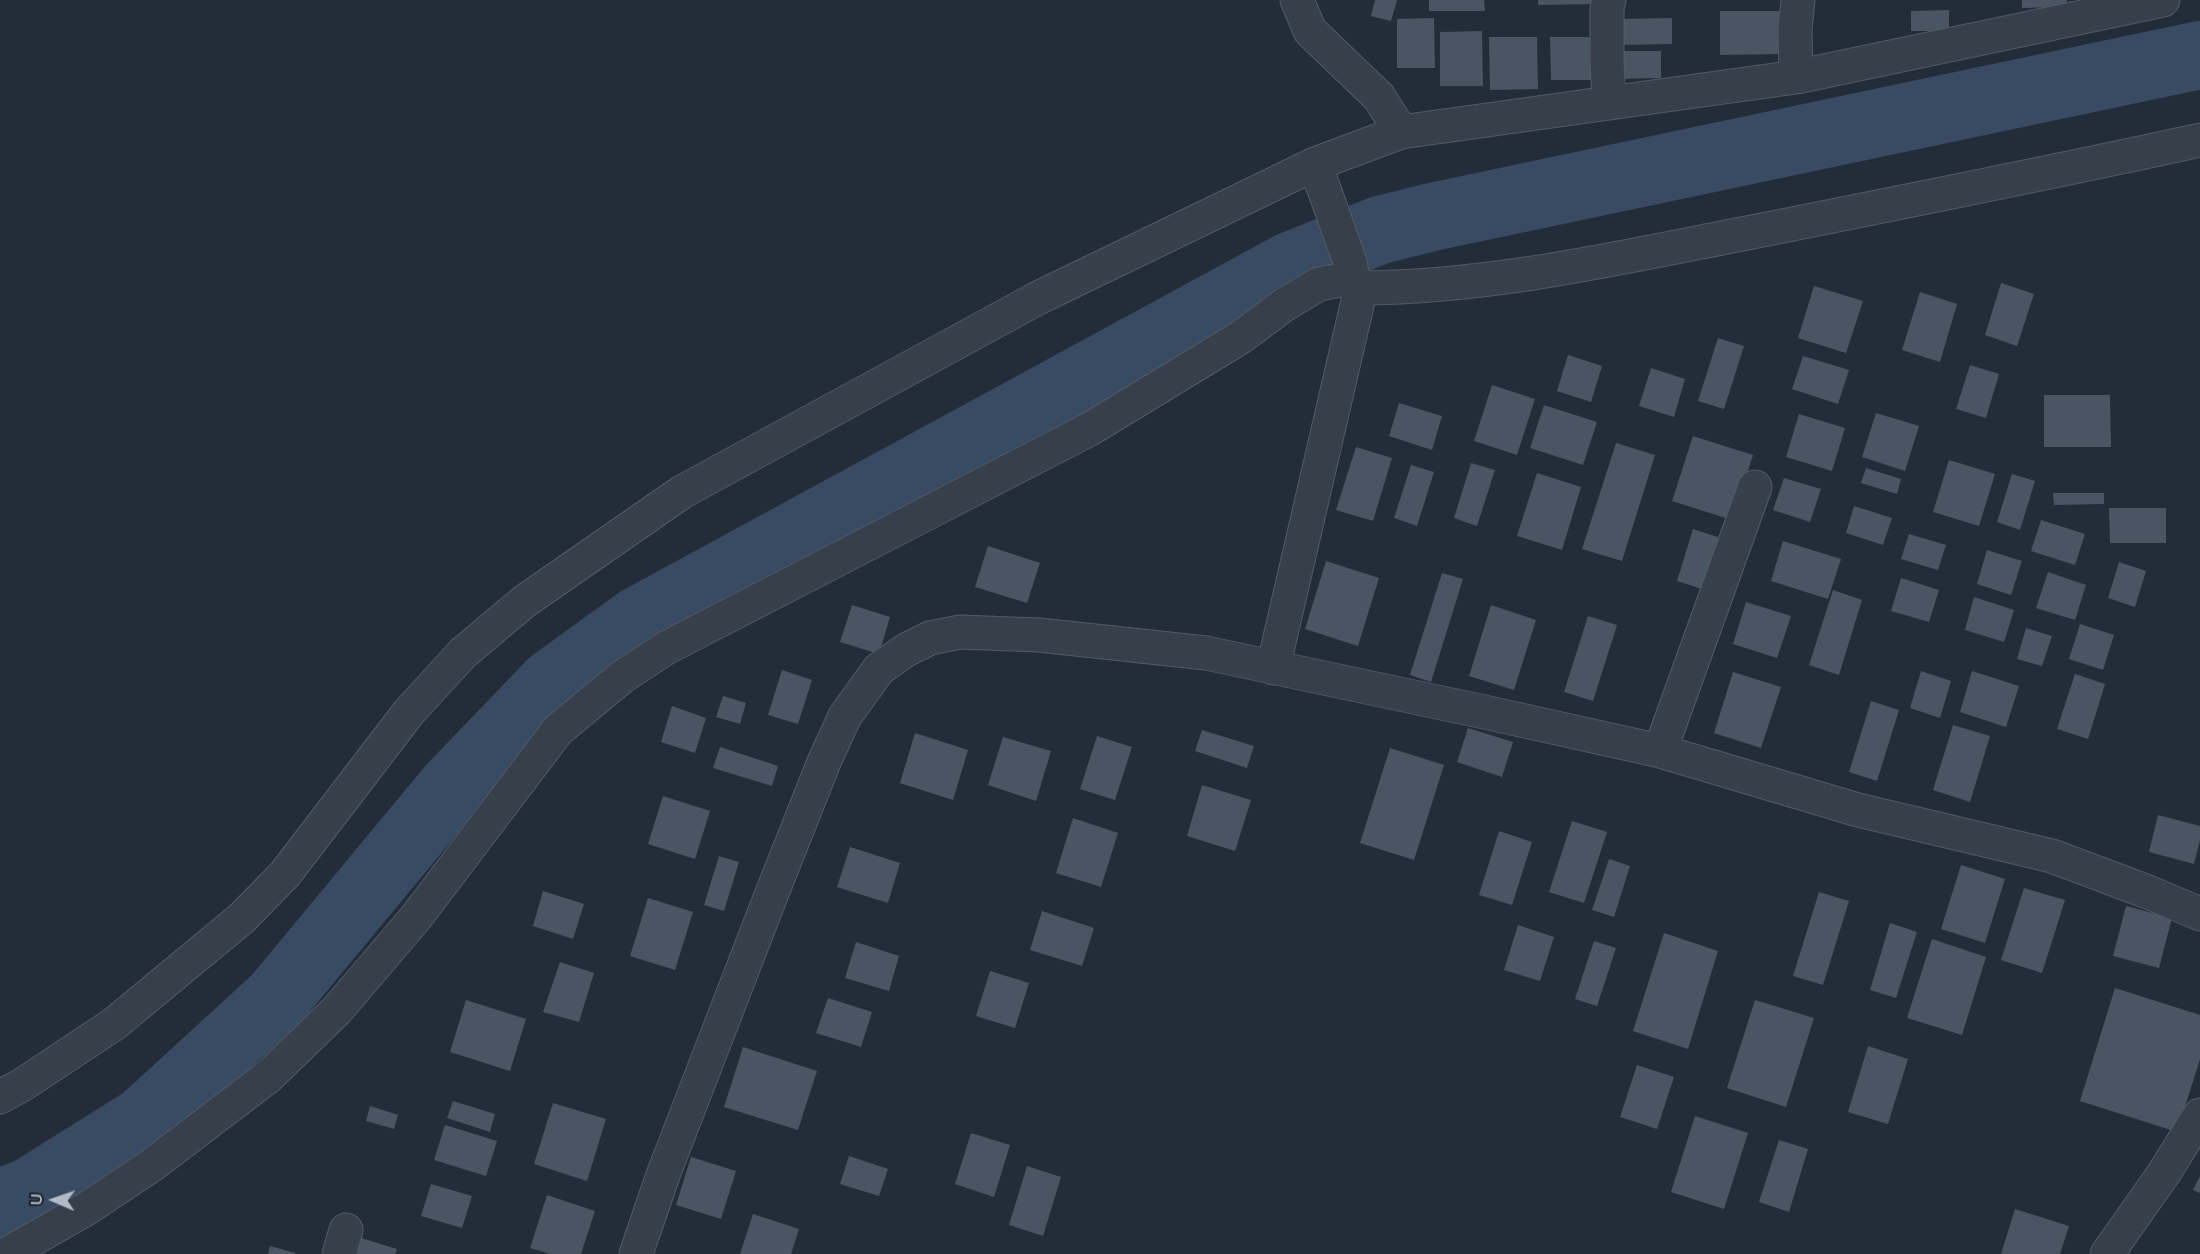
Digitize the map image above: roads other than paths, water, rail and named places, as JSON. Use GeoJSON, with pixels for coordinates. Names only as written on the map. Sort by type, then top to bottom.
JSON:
{"type":"FeatureCollection","features":[{"type":"Feature","properties":{"kind":"street"},"geometry":{"type":"LineString","coordinates":[[1297,0],[1310,31],[1379,97],[1401,132]]}},
{"type":"Feature","properties":{"kind":"street"},"geometry":{"type":"LineString","coordinates":[[1609,0],[1607,62],[1609,103]]}},
{"type":"Feature","properties":{"kind":"street"},"geometry":{"type":"LineString","coordinates":[[1796,76],[1795,30],[1798,0]]}},
{"type":"Feature","properties":{"kind":"street"},"geometry":{"type":"LineString","coordinates":[[0,1097],[114,1024],[242,918],[285,874],[417,704],[463,653],[525,602],[682,492],[1038,298],[1315,164],[1401,132],[1796,76],[2163,0]]}},
{"type":"Feature","properties":{"kind":"street"},"geometry":{"type":"LineString","coordinates":[[7,1254],[86,1209],[152,1165],[269,1076],[337,1010],[417,916],[558,730],[622,677],[666,648],[1090,429],[1241,337],[1284,305],[1318,284],[1355,276],[1390,288],[1481,281],[1565,269],[2200,140]]}},
{"type":"Feature","properties":{"kind":"street"},"geometry":{"type":"LineString","coordinates":[[1273,668],[1355,276],[1315,164]]}},
{"type":"Feature","properties":{"kind":"street"},"geometry":{"type":"LineString","coordinates":[[1660,751],[1755,487]]}},
{"type":"Feature","properties":{"kind":"street"},"geometry":{"type":"LineString","coordinates":[[636,1254],[663,1175],[824,762],[845,716],[879,669],[906,650],[930,638],[960,632],[1039,635],[1206,653],[1660,751],[1858,810],[2052,856],[2200,914]]}},
{"type":"Feature","properties":{"kind":"street"},"geometry":{"type":"LineString","coordinates":[[2107,1254],[2164,1173],[2200,1115]]}},
{"type":"Feature","properties":{"kind":"waterway"},"geometry":{"type":"LineString","coordinates":[[0,1203],[29,1192],[144,1120],[277,998],[452,787],[552,683],[639,620],[1290,266],[1380,230],[1432,217],[2200,55]]}}]}
